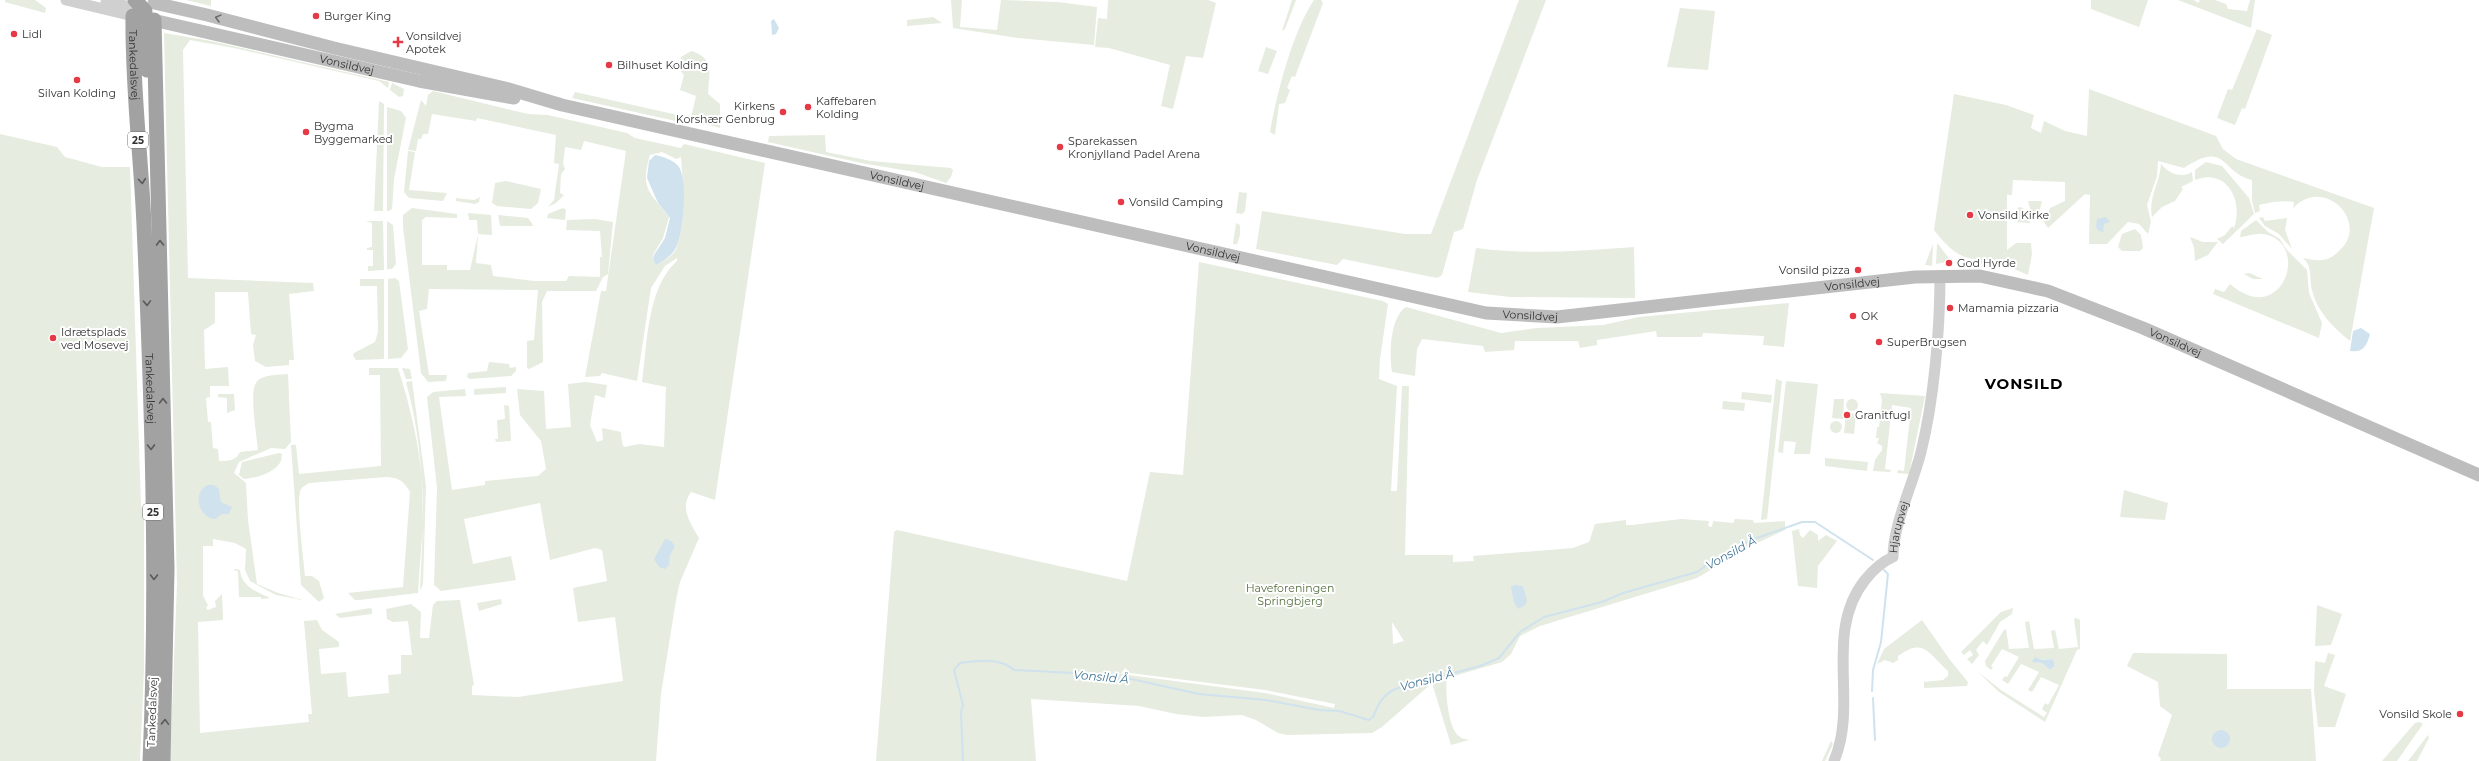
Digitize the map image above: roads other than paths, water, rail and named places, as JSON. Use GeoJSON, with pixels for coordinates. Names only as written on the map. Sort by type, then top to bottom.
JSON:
{"type":"FeatureCollection","features":[{"type":"Feature","properties":{"kind":"highway","name":"Tankedalsvej"},"geometry":{"type":"LineString","coordinates":[[144,7],[159,182],[167,584],[163,761]]}},
{"type":"Feature","properties":{"kind":"highway","name":"Tankedalsvej"},"geometry":{"type":"LineString","coordinates":[[144,7],[134,101],[142,183],[146,264],[154,538],[153,668],[150,761]]}},
{"type":"Feature","properties":{"kind":"main road","name":"Vonsildvej"},"geometry":{"type":"LineString","coordinates":[[144,7],[274,40],[295,43],[310,42],[421,74],[470,91],[562,105]]}},
{"type":"Feature","properties":{"kind":"main road","name":"Vonsildvej"},"geometry":{"type":"LineString","coordinates":[[144,7],[325,58],[332,56],[411,73],[505,88],[562,105],[1462,310],[1502,316],[1557,317],[1940,276],[1980,276],[2048,291],[2143,328],[2479,475]]}},
{"type":"Feature","properties":{"kind":"street"},"geometry":{"type":"LineString","coordinates":[[66,0],[144,7]]}},
{"type":"Feature","properties":{"kind":"street"},"geometry":{"type":"LineString","coordinates":[[96,0],[144,7]]}},
{"type":"Feature","properties":{"kind":"street","name":"Hjarupvej"},"geometry":{"type":"LineString","coordinates":[[1834,761],[1841,745],[1843,724],[1844,630],[1846,615],[1856,594],[1872,571],[1893,557],[1893,543],[1914,480],[1928,418],[1940,276]]}},
{"type":"Feature","properties":{"kind":"water"},"geometry":{"type":"Polygon","coordinates":[[[774,19],[779,28],[776,34],[772,35],[771,21],[774,19]]]}},
{"type":"Feature","properties":{"kind":"water"},"geometry":{"type":"Polygon","coordinates":[[[655,155],[672,161],[679,167],[682,174],[684,196],[684,209],[677,244],[674,251],[657,265],[654,262],[654,255],[665,238],[670,218],[658,203],[647,178],[649,161],[655,155]]]}},
{"type":"Feature","properties":{"kind":"water"},"geometry":{"type":"Polygon","coordinates":[[[2106,217],[2110,222],[2104,224],[2103,232],[2099,231],[2096,227],[2097,219],[2106,217]]]}},
{"type":"Feature","properties":{"kind":"water"},"geometry":{"type":"Polygon","coordinates":[[[2361,328],[2370,334],[2368,342],[2359,351],[2350,351],[2353,331],[2361,328]]]}},
{"type":"Feature","properties":{"kind":"water"},"geometry":{"type":"Polygon","coordinates":[[[208,485],[214,485],[219,489],[221,502],[232,507],[229,514],[222,514],[215,519],[209,518],[201,510],[199,504],[200,493],[203,488],[208,485]]]}},
{"type":"Feature","properties":{"kind":"water"},"geometry":{"type":"Polygon","coordinates":[[[665,539],[670,540],[675,546],[670,555],[669,565],[665,569],[659,567],[654,559],[665,539]]]}},
{"type":"Feature","properties":{"kind":"water"},"geometry":{"type":"Polygon","coordinates":[[[1514,585],[1523,586],[1527,601],[1525,605],[1518,609],[1514,602],[1511,587],[1514,585]]]}},
{"type":"Feature","properties":{"kind":"water"},"geometry":{"type":"Polygon","coordinates":[[[2035,657],[2042,660],[2053,659],[2055,666],[2050,670],[2042,663],[2032,662],[2035,657]]]}},
{"type":"Feature","properties":{"kind":"water"},"geometry":{"type":"Polygon","coordinates":[[[2221,730],[2225,731],[2229,735],[2229,743],[2225,747],[2221,748],[2217,747],[2213,743],[2212,739],[2213,735],[2217,731],[2221,730]]]}},
{"type":"Feature","properties":{"kind":"waterway","name":"Vonsild Å"},"geometry":{"type":"LineString","coordinates":[[963,761],[961,712],[963,705],[954,670],[960,663],[988,661],[1002,663],[1014,670],[1092,674],[1112,679],[1131,679],[1199,694],[1266,700],[1319,710],[1339,711],[1369,720],[1373,717],[1384,697],[1395,689],[1480,666],[1499,658],[1520,632],[1544,617],[1602,602],[1623,593],[1697,572],[1715,559],[1754,539],[1802,522],[1815,522],[1873,560]]}},
{"type":"Feature","properties":{"kind":"waterway","name":"Vonsild Å"},"geometry":{"type":"LineString","coordinates":[[1872,691],[1873,670],[1881,642],[1888,574],[1884,570]]}},
{"type":"Feature","properties":{"kind":"waterway","name":"Vonsild Å"},"geometry":{"type":"LineString","coordinates":[[1873,698],[1875,740]]}},
{"type":"Feature","properties":{"kind":"place","name":"Burger King"},"geometry":{"type":"Point","coordinates":[316,16]}},
{"type":"Feature","properties":{"kind":"place","name":"Lidl"},"geometry":{"type":"Point","coordinates":[14,34]}},
{"type":"Feature","properties":{"kind":"place","name":"Vonsildvej Apotek"},"geometry":{"type":"Point","coordinates":[398,42]}},
{"type":"Feature","properties":{"kind":"place","name":"Bilhuset Kolding"},"geometry":{"type":"Point","coordinates":[609,65]}},
{"type":"Feature","properties":{"kind":"place","name":"Silvan Kolding"},"geometry":{"type":"Point","coordinates":[77,80]}},
{"type":"Feature","properties":{"kind":"place","name":"Kaffebaren Kolding"},"geometry":{"type":"Point","coordinates":[808,107]}},
{"type":"Feature","properties":{"kind":"place","name":"Kirkens Korshær Genbrug"},"geometry":{"type":"Point","coordinates":[783,112]}},
{"type":"Feature","properties":{"kind":"place","name":"Bygma Byggemarked"},"geometry":{"type":"Point","coordinates":[306,132]}},
{"type":"Feature","properties":{"kind":"place","name":"Sparekassen Kronjylland Padel Arena"},"geometry":{"type":"Point","coordinates":[1060,147]}},
{"type":"Feature","properties":{"kind":"place","name":"Vonsild Camping"},"geometry":{"type":"Point","coordinates":[1121,202]}},
{"type":"Feature","properties":{"kind":"place","name":"Vonsild Kirke"},"geometry":{"type":"Point","coordinates":[1970,215]}},
{"type":"Feature","properties":{"kind":"place","name":"God Hyrde"},"geometry":{"type":"Point","coordinates":[1949,263]}},
{"type":"Feature","properties":{"kind":"place","name":"Vonsild pizza"},"geometry":{"type":"Point","coordinates":[1858,270]}},
{"type":"Feature","properties":{"kind":"place","name":"Mamamia pizzaria"},"geometry":{"type":"Point","coordinates":[1950,308]}},
{"type":"Feature","properties":{"kind":"place","name":"OK"},"geometry":{"type":"Point","coordinates":[1853,316]}},
{"type":"Feature","properties":{"kind":"place","name":"Idrætsplads ved Mosevej"},"geometry":{"type":"Point","coordinates":[53,338]}},
{"type":"Feature","properties":{"kind":"place","name":"SuperBrugsen"},"geometry":{"type":"Point","coordinates":[1879,342]}},
{"type":"Feature","properties":{"kind":"place","name":"Granitfugl"},"geometry":{"type":"Point","coordinates":[1847,415]}},
{"type":"Feature","properties":{"kind":"place","name":"Vonsild Skole"},"geometry":{"type":"Point","coordinates":[2460,714]}},
{"type":"Feature","properties":{"kind":"district","name":"VONSILD"},"geometry":{"type":"Point","coordinates":[2024,384]}},
{"type":"Feature","properties":{"kind":"park label","name":"Haveforeningen Springbjerg"},"geometry":{"type":"Point","coordinates":[1290,594]}}]}
